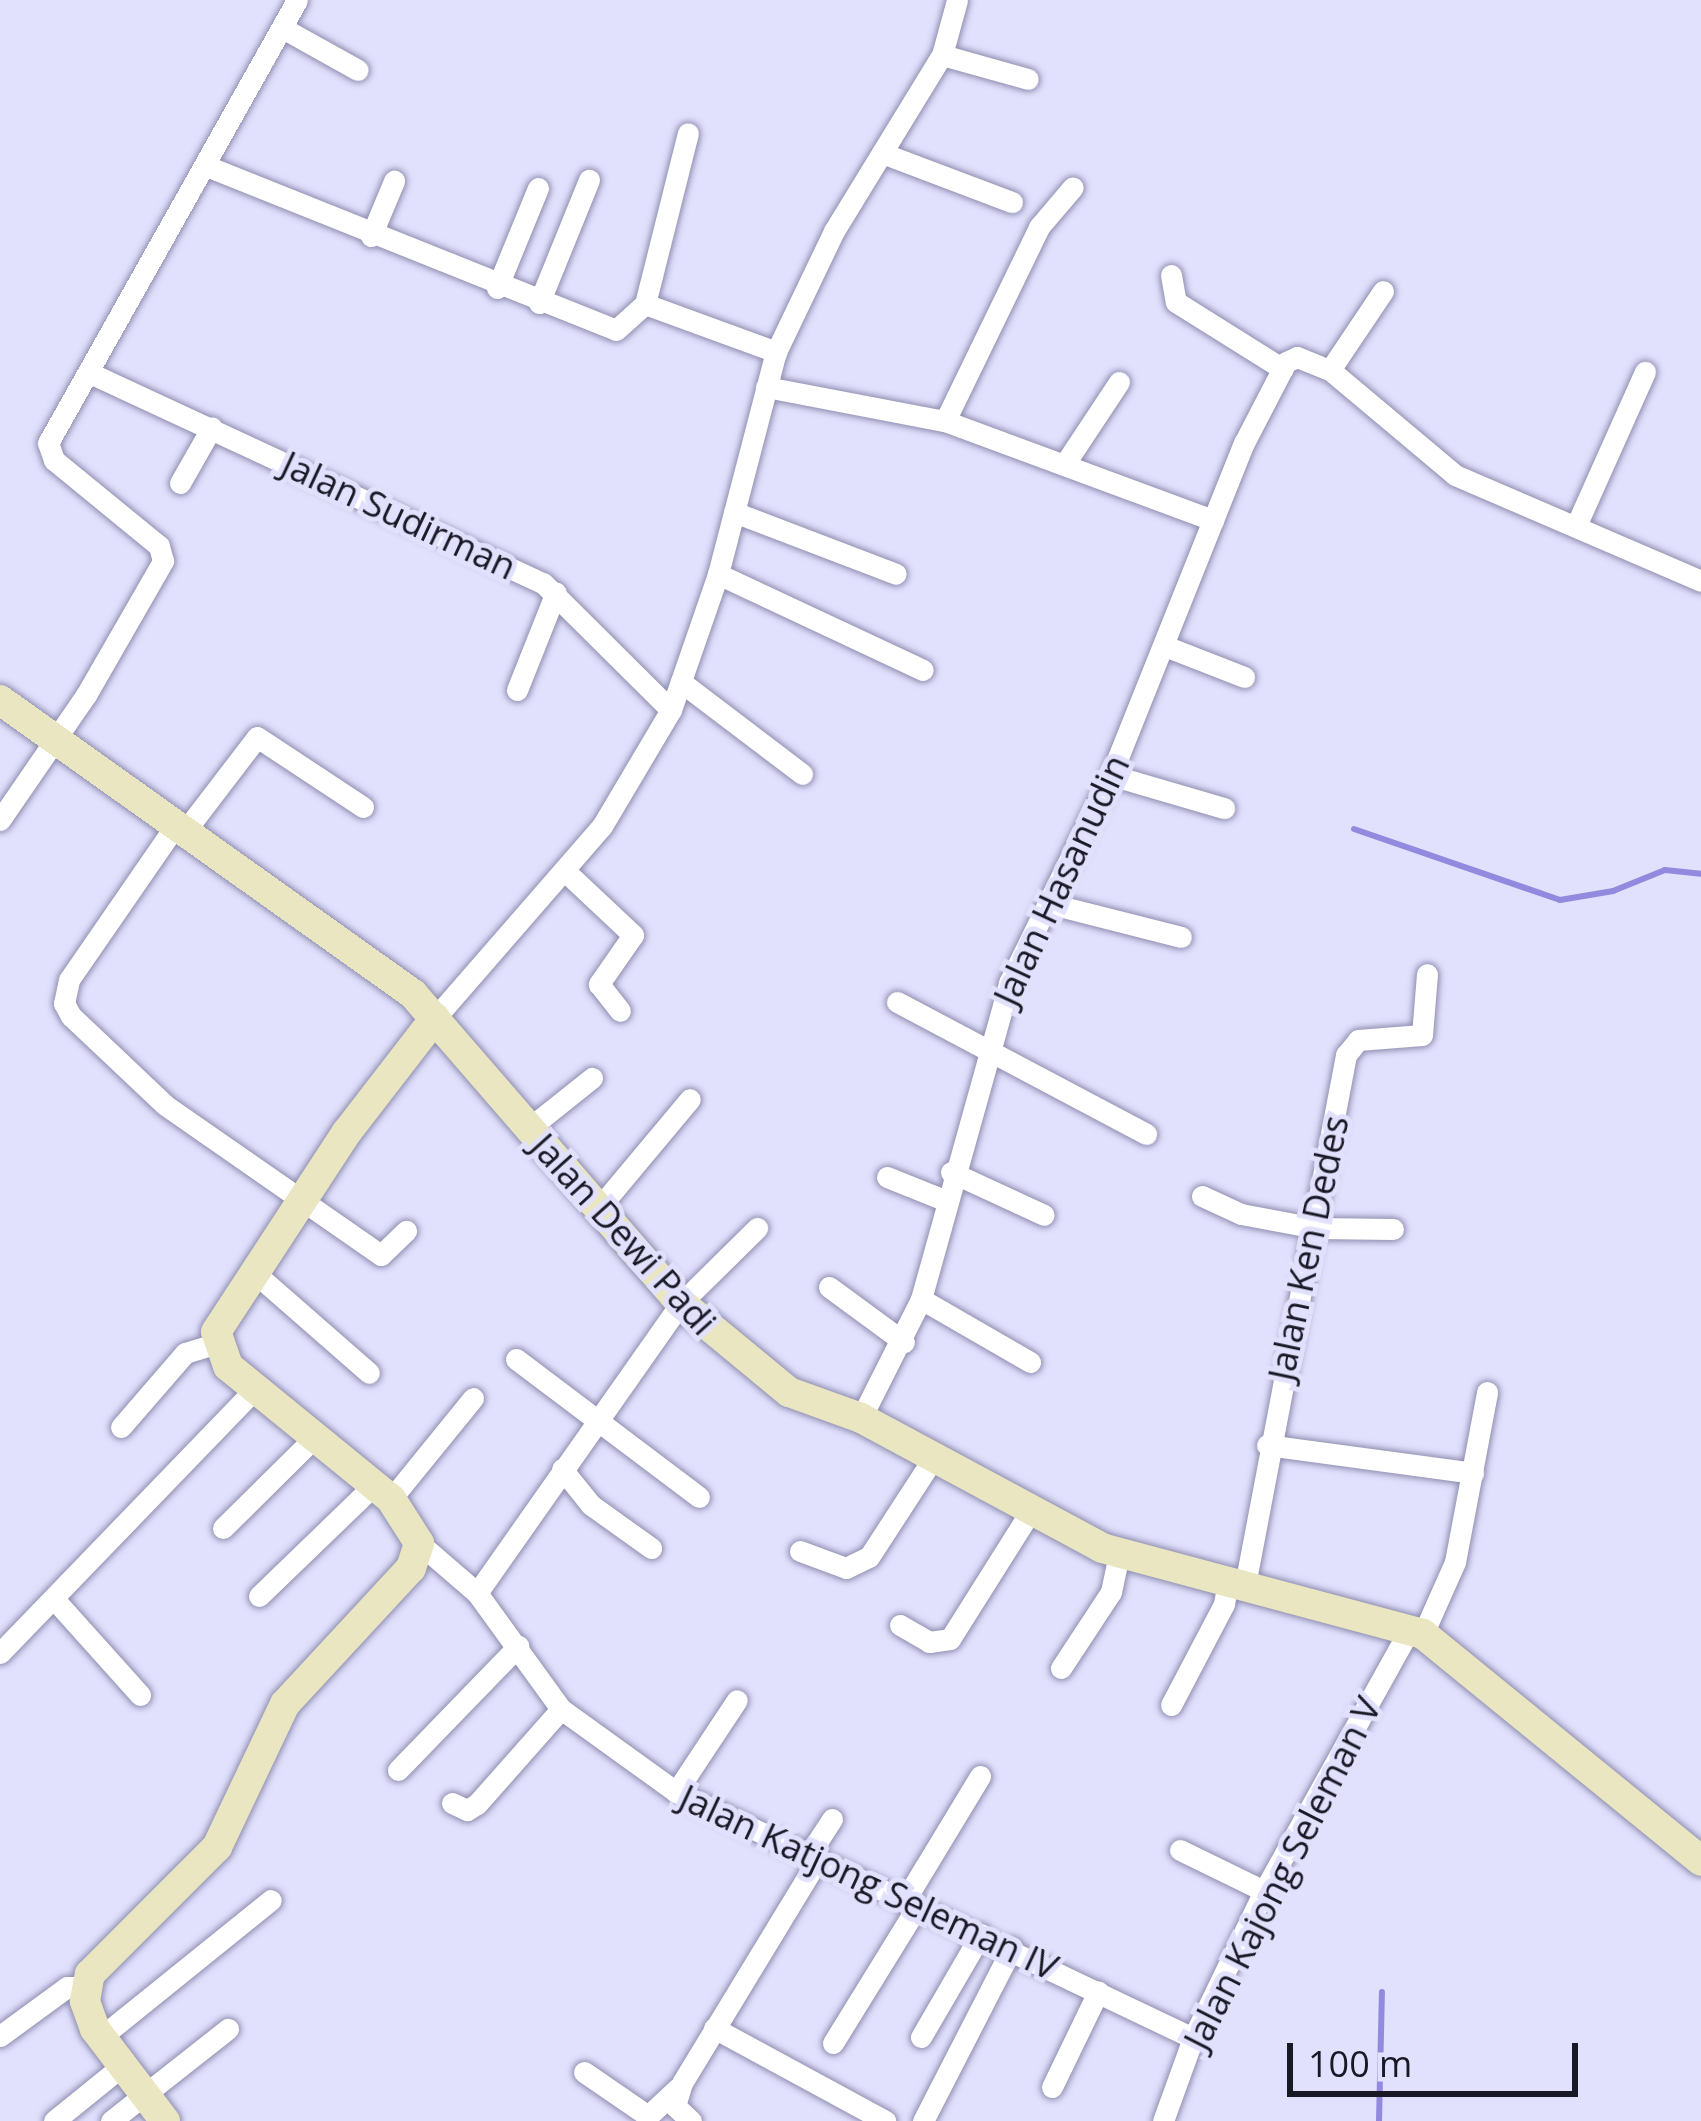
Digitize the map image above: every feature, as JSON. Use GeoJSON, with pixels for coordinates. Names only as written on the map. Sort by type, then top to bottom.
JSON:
{"type":"FeatureCollection","features":[{"type":"Feature","properties":{"kind":"street"},"geometry":{"type":"LineString","coordinates":[[0,820],[55,741],[163,561],[159,546],[48,452],[286,30],[297,0]]}},
{"type":"Feature","properties":{"kind":"street"},"geometry":{"type":"LineString","coordinates":[[121,1427],[185,1352],[214,1344],[347,1132],[435,1018],[566,872],[670,710],[718,574],[776,352],[882,153],[942,55],[957,0]]}},
{"type":"Feature","properties":{"kind":"street"},"geometry":{"type":"LineString","coordinates":[[286,30],[358,70]]}},
{"type":"Feature","properties":{"kind":"street"},"geometry":{"type":"LineString","coordinates":[[942,55],[1028,79]]}},
{"type":"Feature","properties":{"kind":"street"},"geometry":{"type":"LineString","coordinates":[[209,167],[497,288],[616,330],[645,304],[688,133]]}},
{"type":"Feature","properties":{"kind":"street"},"geometry":{"type":"LineString","coordinates":[[882,153],[1012,202]]}},
{"type":"Feature","properties":{"kind":"street"},"geometry":{"type":"LineString","coordinates":[[371,236],[394,181]]}},
{"type":"Feature","properties":{"kind":"street"},"geometry":{"type":"LineString","coordinates":[[538,303],[589,181]]}},
{"type":"Feature","properties":{"kind":"street"},"geometry":{"type":"LineString","coordinates":[[945,421],[1039,227],[1073,187]]}},
{"type":"Feature","properties":{"kind":"street"},"geometry":{"type":"LineString","coordinates":[[497,288],[538,188]]}},
{"type":"Feature","properties":{"kind":"street"},"geometry":{"type":"LineString","coordinates":[[1171,274],[1176,302],[1290,363],[1330,370],[1455,475],[1701,581]]}},
{"type":"Feature","properties":{"kind":"street"},"geometry":{"type":"LineString","coordinates":[[1330,370],[1383,291]]}},
{"type":"Feature","properties":{"kind":"street"},"geometry":{"type":"LineString","coordinates":[[645,304],[776,352]]}},
{"type":"Feature","properties":{"kind":"street","name":"Jalan Hasanudin"},"geometry":{"type":"LineString","coordinates":[[861,1418],[904,1342],[921,1298],[986,1046],[1111,775],[1213,520],[1290,363]]}},
{"type":"Feature","properties":{"kind":"street"},"geometry":{"type":"LineString","coordinates":[[1576,526],[1645,372]]}},
{"type":"Feature","properties":{"kind":"street","name":"Jalan Sudirman"},"geometry":{"type":"LineString","coordinates":[[92,374],[556,592],[670,710]]}},
{"type":"Feature","properties":{"kind":"street"},"geometry":{"type":"LineString","coordinates":[[1066,462],[1119,382]]}},
{"type":"Feature","properties":{"kind":"street"},"geometry":{"type":"LineString","coordinates":[[766,387],[945,421],[1213,520]]}},
{"type":"Feature","properties":{"kind":"street"},"geometry":{"type":"LineString","coordinates":[[180,483],[212,427]]}},
{"type":"Feature","properties":{"kind":"street"},"geometry":{"type":"LineString","coordinates":[[734,512],[896,574]]}},
{"type":"Feature","properties":{"kind":"street"},"geometry":{"type":"LineString","coordinates":[[718,574],[923,670]]}},
{"type":"Feature","properties":{"kind":"street"},"geometry":{"type":"LineString","coordinates":[[517,690],[556,592]]}},
{"type":"Feature","properties":{"kind":"street"},"geometry":{"type":"LineString","coordinates":[[1165,646],[1244,677]]}},
{"type":"Feature","properties":{"kind":"street"},"geometry":{"type":"LineString","coordinates":[[681,682],[802,774]]}},
{"type":"Feature","properties":{"kind":"street","name":"Jalan Dewi Padi"},"geometry":{"type":"LineString","coordinates":[[4,712],[55,741],[177,832],[413,994],[681,1303],[789,1392],[861,1418],[1030,1512],[1119,1553],[1416,1631]]}},
{"type":"Feature","properties":{"kind":"street"},"geometry":{"type":"LineString","coordinates":[[363,807],[257,737],[177,832],[69,980],[64,1003],[165,1106],[381,1255],[406,1231]]}},
{"type":"Feature","properties":{"kind":"street"},"geometry":{"type":"LineString","coordinates":[[1111,775],[1224,808]]}},
{"type":"Feature","properties":{"kind":"street"},"geometry":{"type":"LineString","coordinates":[[566,872],[633,935],[599,984],[620,1011]]}},
{"type":"Feature","properties":{"kind":"street"},"geometry":{"type":"LineString","coordinates":[[1052,904],[1181,937]]}},
{"type":"Feature","properties":{"kind":"street","name":"Jalan Ken Dedes"},"geometry":{"type":"LineString","coordinates":[[1171,1705],[1236,1583],[1316,1228],[1346,1055],[1358,1040],[1422,1035],[1427,974]]}},
{"type":"Feature","properties":{"kind":"street"},"geometry":{"type":"LineString","coordinates":[[897,1002],[1146,1134]]}},
{"type":"Feature","properties":{"kind":"street"},"geometry":{"type":"LineString","coordinates":[[528,1130],[592,1078]]}},
{"type":"Feature","properties":{"kind":"street"},"geometry":{"type":"LineString","coordinates":[[598,1210],[690,1099]]}},
{"type":"Feature","properties":{"kind":"street"},"geometry":{"type":"LineString","coordinates":[[951,1172],[1044,1215]]}},
{"type":"Feature","properties":{"kind":"street"},"geometry":{"type":"LineString","coordinates":[[887,1177],[944,1200]]}},
{"type":"Feature","properties":{"kind":"street"},"geometry":{"type":"LineString","coordinates":[[1202,1196],[1241,1214],[1316,1228],[1393,1229]]}},
{"type":"Feature","properties":{"kind":"street"},"geometry":{"type":"LineString","coordinates":[[477,1593],[681,1303],[757,1228]]}},
{"type":"Feature","properties":{"kind":"street"},"geometry":{"type":"LineString","coordinates":[[256,1274],[369,1373]]}},
{"type":"Feature","properties":{"kind":"street"},"geometry":{"type":"LineString","coordinates":[[829,1286],[904,1342]]}},
{"type":"Feature","properties":{"kind":"street"},"geometry":{"type":"LineString","coordinates":[[921,1298],[1030,1362]]}},
{"type":"Feature","properties":{"kind":"street"},"geometry":{"type":"LineString","coordinates":[[165,2121],[100,2037],[88,2015],[86,1987],[100,1960],[217,1847],[285,1704],[412,1568],[419,1543],[383,1492],[256,1388],[214,1344]]}},
{"type":"Feature","properties":{"kind":"street"},"geometry":{"type":"LineString","coordinates":[[516,1359],[699,1497]]}},
{"type":"Feature","properties":{"kind":"street"},"geometry":{"type":"LineString","coordinates":[[0,1653],[256,1388]]}},
{"type":"Feature","properties":{"kind":"street","name":"Jalan Kajong Seleman V"},"geometry":{"type":"LineString","coordinates":[[1163,2121],[1193,2038],[1264,1891],[1455,1562],[1487,1392]]}},
{"type":"Feature","properties":{"kind":"street"},"geometry":{"type":"LineString","coordinates":[[260,1596],[383,1492],[473,1398]]}},
{"type":"Feature","properties":{"kind":"street"},"geometry":{"type":"LineString","coordinates":[[223,1528],[317,1435]]}},
{"type":"Feature","properties":{"kind":"street"},"geometry":{"type":"LineString","coordinates":[[1267,1445],[1473,1473]]}},
{"type":"Feature","properties":{"kind":"street"},"geometry":{"type":"LineString","coordinates":[[800,1551],[846,1568],[869,1557],[934,1457]]}},
{"type":"Feature","properties":{"kind":"street"},"geometry":{"type":"LineString","coordinates":[[562,1469],[591,1505],[651,1548]]}},
{"type":"Feature","properties":{"kind":"street"},"geometry":{"type":"LineString","coordinates":[[900,1625],[929,1642],[950,1639],[1030,1512]]}},
{"type":"Feature","properties":{"kind":"street","name":"Jalan Katjong Seleman IV"},"geometry":{"type":"LineString","coordinates":[[419,1543],[477,1593],[561,1709],[676,1792],[1193,2038]]}},
{"type":"Feature","properties":{"kind":"street"},"geometry":{"type":"LineString","coordinates":[[1061,1668],[1111,1592],[1119,1553]]}},
{"type":"Feature","properties":{"kind":"street"},"geometry":{"type":"LineString","coordinates":[[54,1599],[140,1695]]}},
{"type":"Feature","properties":{"kind":"street"},"geometry":{"type":"LineString","coordinates":[[1416,1631],[1701,1861]]}},
{"type":"Feature","properties":{"kind":"street"},"geometry":{"type":"LineString","coordinates":[[398,1770],[518,1646]]}},
{"type":"Feature","properties":{"kind":"street"},"geometry":{"type":"LineString","coordinates":[[676,1792],[737,1700]]}},
{"type":"Feature","properties":{"kind":"street"},"geometry":{"type":"LineString","coordinates":[[452,1803],[467,1810],[477,1804],[561,1709]]}},
{"type":"Feature","properties":{"kind":"street"},"geometry":{"type":"LineString","coordinates":[[832,2043],[980,1776]]}},
{"type":"Feature","properties":{"kind":"street"},"geometry":{"type":"LineString","coordinates":[[692,2121],[675,2106],[682,2083],[832,1819]]}},
{"type":"Feature","properties":{"kind":"street"},"geometry":{"type":"LineString","coordinates":[[1180,1850],[1264,1891]]}},
{"type":"Feature","properties":{"kind":"street"},"geometry":{"type":"LineString","coordinates":[[100,2037],[271,1900]]}},
{"type":"Feature","properties":{"kind":"street"},"geometry":{"type":"LineString","coordinates":[[920,2037],[981,1934]]}},
{"type":"Feature","properties":{"kind":"street"},"geometry":{"type":"LineString","coordinates":[[923,2121],[1012,1948]]}},
{"type":"Feature","properties":{"kind":"street"},"geometry":{"type":"LineString","coordinates":[[0,2036],[67,1987],[86,1987]]}},
{"type":"Feature","properties":{"kind":"street"},"geometry":{"type":"LineString","coordinates":[[1052,2087],[1098,1992]]}},
{"type":"Feature","properties":{"kind":"street"},"geometry":{"type":"LineString","coordinates":[[714,2028],[885,2121]]}},
{"type":"Feature","properties":{"kind":"street"},"geometry":{"type":"LineString","coordinates":[[111,2121],[228,2029]]}},
{"type":"Feature","properties":{"kind":"street"},"geometry":{"type":"LineString","coordinates":[[54,2121],[122,2066]]}},
{"type":"Feature","properties":{"kind":"street"},"geometry":{"type":"LineString","coordinates":[[584,2072],[648,2116],[682,2083]]}},
{"type":"Feature","properties":{"kind":"waterway"},"geometry":{"type":"LineString","coordinates":[[1354,829],[1560,900],[1613,891],[1665,870],[1701,874]]}},
{"type":"Feature","properties":{"kind":"waterway"},"geometry":{"type":"LineString","coordinates":[[1379,2121],[1382,1992]]}}]}
